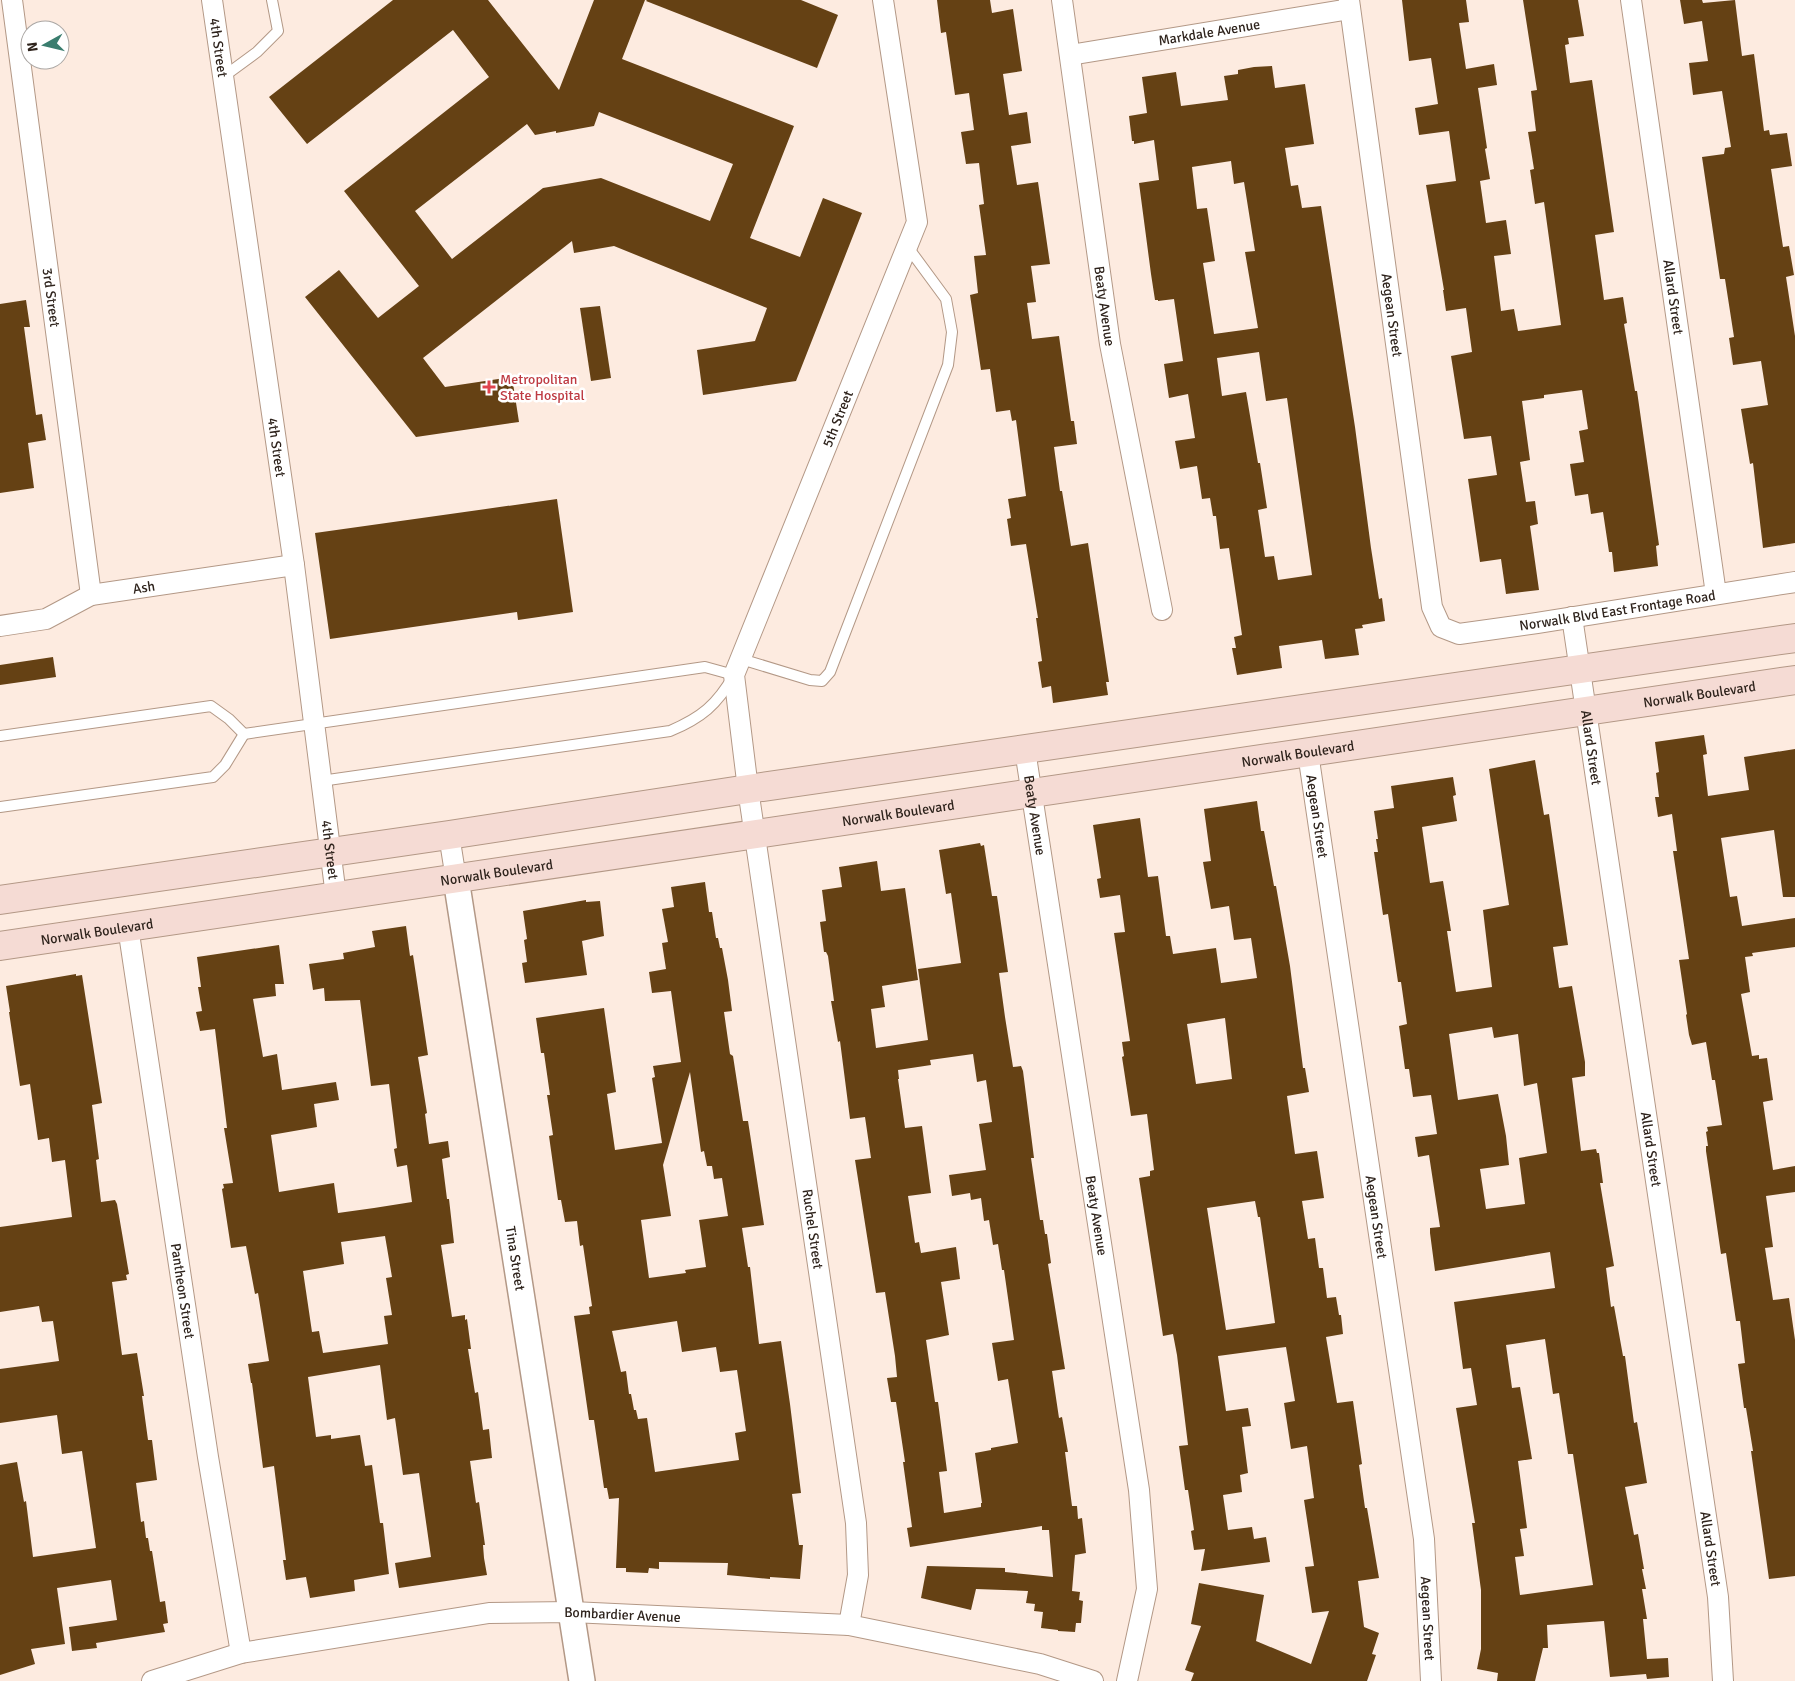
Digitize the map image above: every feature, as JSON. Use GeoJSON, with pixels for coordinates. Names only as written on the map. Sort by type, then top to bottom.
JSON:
{"type":"FeatureCollection","features":[{"type":"Feature","properties":{"kind":"main road"},"geometry":{"type":"LineString","coordinates":[[0,900],[450,835],[748,789],[1795,638]]}},
{"type":"Feature","properties":{"kind":"main road","name":"Norwalk Boulevard"},"geometry":{"type":"LineString","coordinates":[[0,946],[1795,680]]}},
{"type":"Feature","properties":{"kind":"street","name":"3rd Street"},"geometry":{"type":"LineString","coordinates":[[12,0],[92,595]]}},
{"type":"Feature","properties":{"kind":"street","name":"4th Street"},"geometry":{"type":"LineString","coordinates":[[212,0],[294,566],[336,896]]}},
{"type":"Feature","properties":{"kind":"street","name":"5th Street"},"geometry":{"type":"LineString","coordinates":[[755,833],[748,789],[738,667],[917,222],[883,0]]}},
{"type":"Feature","properties":{"kind":"street","name":"Beaty Avenue"},"geometry":{"type":"LineString","coordinates":[[1062,0],[1110,344],[1162,610]]}},
{"type":"Feature","properties":{"kind":"street","name":"Allard Street"},"geometry":{"type":"LineString","coordinates":[[1631,0],[1716,594]]}},
{"type":"Feature","properties":{"kind":"street","name":"Markdale Avenue"},"geometry":{"type":"LineString","coordinates":[[1070,55],[1349,5]]}},
{"type":"Feature","properties":{"kind":"street","name":"Aegean Street"},"geometry":{"type":"LineString","coordinates":[[1349,5],[1432,607],[1441,627]]}},
{"type":"Feature","properties":{"kind":"street","name":"Ash"},"geometry":{"type":"LineString","coordinates":[[0,626],[46,619],[92,595],[294,566]]}},
{"type":"Feature","properties":{"kind":"street","name":"Norwalk Blvd East Frontage Road"},"geometry":{"type":"LineString","coordinates":[[1441,627],[1459,634],[1795,582]]}},
{"type":"Feature","properties":{"kind":"street","name":"Allard Street"},"geometry":{"type":"LineString","coordinates":[[1572,617],[1717,1588],[1723,1681]]}},
{"type":"Feature","properties":{"kind":"street","name":"Beaty Avenue"},"geometry":{"type":"LineString","coordinates":[[1025,750],[1139,1490],[1147,1589],[1127,1681]]}},
{"type":"Feature","properties":{"kind":"street","name":"Aegean Street"},"geometry":{"type":"LineString","coordinates":[[1308,753],[1424,1538],[1431,1681]]}},
{"type":"Feature","properties":{"kind":"street","name":"Ruchel Street"},"geometry":{"type":"LineString","coordinates":[[755,833],[856,1523],[858,1575],[849,1625]]}},
{"type":"Feature","properties":{"kind":"street","name":"Tina Street"},"geometry":{"type":"LineString","coordinates":[[450,835],[582,1681]]}},
{"type":"Feature","properties":{"kind":"street","name":"Pantheon Street"},"geometry":{"type":"LineString","coordinates":[[128,927],[208,1457],[241,1653]]}},
{"type":"Feature","properties":{"kind":"street","name":"Bombardier Avenue"},"geometry":{"type":"LineString","coordinates":[[152,1681],[241,1653],[489,1613],[572,1612],[849,1625],[1040,1664],[1093,1681]]}},
{"type":"Feature","properties":{"kind":"lane"},"geometry":{"type":"LineString","coordinates":[[223,77],[257,52],[278,31],[272,0]]}},
{"type":"Feature","properties":{"kind":"lane"},"geometry":{"type":"LineString","coordinates":[[244,734],[705,667],[738,667],[822,681],[830,672],[948,365],[952,332],[946,299],[907,246]]}},
{"type":"Feature","properties":{"kind":"lane"},"geometry":{"type":"LineString","coordinates":[[321,781],[670,731],[698,717],[714,704],[724,693],[738,667]]}},
{"type":"Feature","properties":{"kind":"lane"},"geometry":{"type":"LineString","coordinates":[[0,736],[211,706],[230,719],[244,734]]}},
{"type":"Feature","properties":{"kind":"lane"},"geometry":{"type":"LineString","coordinates":[[0,807],[213,777],[226,765],[244,734]]}},
{"type":"Feature","properties":{"kind":"building"},"geometry":{"type":"Polygon","coordinates":[[[393,0],[488,0],[559,90],[594,0],[645,0],[622,59],[794,126],[750,238],[800,257],[823,198],[862,213],[796,381],[703,395],[697,350],[755,341],[767,308],[614,246],[574,253],[572,241],[423,358],[445,387],[512,377],[519,422],[416,437],[305,297],[339,270],[378,318],[419,286],[344,191],[489,77],[453,30],[307,144],[269,97],[393,0]],[[599,112],[594,126],[556,133],[556,131],[535,135],[527,124],[415,211],[452,259],[543,188],[601,178],[710,221],[733,164],[599,112]]]}},
{"type":"Feature","properties":{"kind":"building"},"geometry":{"type":"Polygon","coordinates":[[[647,0],[801,0],[838,15],[817,68],[647,0]]]}},
{"type":"Feature","properties":{"kind":"building"},"geometry":{"type":"Polygon","coordinates":[[[937,0],[990,0],[992,13],[1013,9],[1022,71],[1003,74],[1009,115],[1027,112],[1031,143],[1011,146],[1017,185],[1038,182],[1050,264],[1031,266],[1036,302],[1027,303],[1032,339],[1059,336],[1071,421],[1074,421],[1077,444],[1054,447],[1060,491],[1062,491],[1071,546],[1088,543],[1109,682],[1106,682],[1108,695],[1053,703],[1051,686],[1042,688],[1038,662],[1042,661],[1036,618],[1038,618],[1026,544],[1011,546],[1007,519],[1011,518],[1008,499],[1026,496],[1016,420],[1012,421],[1010,410],[996,412],[990,369],[981,370],[970,295],[978,293],[974,256],[986,255],[979,205],[984,204],[979,163],[966,164],[961,132],[974,130],[969,93],[955,95],[946,32],[941,33],[937,0]]]}},
{"type":"Feature","properties":{"kind":"building"},"geometry":{"type":"Polygon","coordinates":[[[1402,0],[1466,0],[1469,22],[1459,23],[1466,69],[1494,64],[1497,85],[1478,88],[1490,179],[1480,181],[1486,223],[1506,220],[1511,254],[1494,256],[1501,311],[1514,309],[1518,331],[1561,325],[1544,202],[1535,204],[1530,170],[1534,169],[1528,132],[1536,131],[1531,91],[1537,90],[1523,0],[1578,0],[1584,36],[1568,38],[1569,44],[1565,45],[1570,83],[1592,80],[1614,232],[1595,235],[1604,300],[1623,297],[1627,323],[1624,324],[1635,391],[1637,391],[1659,545],[1656,546],[1658,566],[1614,572],[1612,552],[1609,552],[1603,512],[1591,514],[1588,494],[1575,496],[1570,464],[1584,462],[1579,431],[1588,429],[1582,390],[1544,395],[1544,398],[1522,401],[1530,460],[1520,462],[1526,502],[1535,501],[1538,524],[1530,526],[1539,590],[1506,594],[1501,559],[1480,562],[1468,479],[1497,475],[1491,436],[1464,439],[1451,356],[1472,352],[1466,308],[1446,311],[1426,185],[1456,181],[1449,131],[1419,135],[1415,108],[1438,104],[1431,58],[1409,61],[1402,0]]]}},
{"type":"Feature","properties":{"kind":"building"},"geometry":{"type":"Polygon","coordinates":[[[1680,0],[1702,0],[1703,3],[1735,0],[1742,56],[1754,54],[1764,131],[1769,130],[1770,135],[1787,133],[1792,166],[1771,169],[1783,247],[1789,246],[1794,275],[1786,277],[1795,336],[1795,543],[1763,548],[1753,463],[1750,464],[1741,409],[1768,405],[1761,361],[1733,365],[1729,338],[1734,337],[1725,279],[1720,279],[1702,157],[1724,154],[1725,148],[1731,147],[1722,91],[1693,95],[1689,63],[1708,61],[1702,21],[1684,24],[1680,0]]]}},
{"type":"Feature","properties":{"kind":"building"},"geometry":{"type":"Polygon","coordinates":[[[1272,66],[1275,88],[1305,84],[1314,144],[1285,148],[1291,186],[1298,185],[1302,208],[1321,206],[1355,427],[1371,548],[1379,599],[1382,598],[1385,621],[1362,625],[1363,628],[1355,629],[1359,655],[1325,659],[1322,640],[1279,646],[1282,668],[1237,675],[1232,648],[1236,648],[1234,637],[1242,635],[1229,548],[1220,549],[1216,516],[1213,516],[1210,498],[1202,499],[1197,466],[1180,469],[1175,441],[1195,438],[1188,394],[1169,398],[1164,364],[1183,361],[1174,299],[1155,300],[1151,274],[1139,183],[1159,180],[1154,140],[1134,144],[1129,116],[1147,113],[1142,77],[1176,72],[1181,106],[1228,100],[1224,76],[1238,74],[1238,70],[1272,66]],[[1231,161],[1192,167],[1197,209],[1207,208],[1215,261],[1203,263],[1214,334],[1258,328],[1245,252],[1255,251],[1244,182],[1234,184],[1231,161]],[[1259,352],[1217,358],[1222,396],[1246,392],[1267,508],[1258,510],[1265,557],[1274,556],[1278,580],[1312,575],[1287,398],[1266,401],[1259,352]]]}},
{"type":"Feature","properties":{"kind":"building"},"geometry":{"type":"Polygon","coordinates":[[[26,300],[30,327],[24,327],[36,415],[42,414],[46,440],[28,443],[34,488],[0,493],[0,304],[26,300]]]}},
{"type":"Feature","properties":{"kind":"building"},"geometry":{"type":"Polygon","coordinates":[[[600,306],[611,378],[591,381],[580,308],[600,306]]]}},
{"type":"Feature","properties":{"kind":"building"},"geometry":{"type":"Polygon","coordinates":[[[557,499],[573,612],[518,620],[517,612],[330,639],[315,533],[557,499]]]}},
{"type":"Feature","properties":{"kind":"building"},"geometry":{"type":"Polygon","coordinates":[[[53,657],[56,677],[0,685],[0,665],[53,657]]]}},
{"type":"Feature","properties":{"kind":"building"},"geometry":{"type":"Polygon","coordinates":[[[1704,735],[1707,754],[1703,755],[1708,796],[1749,790],[1744,757],[1795,749],[1795,897],[1783,897],[1774,830],[1721,838],[1730,897],[1737,896],[1742,926],[1795,918],[1795,947],[1752,953],[1753,956],[1745,957],[1750,992],[1741,994],[1752,1056],[1759,1055],[1759,1059],[1767,1058],[1773,1100],[1763,1102],[1773,1170],[1795,1166],[1795,1192],[1766,1196],[1773,1247],[1765,1248],[1773,1300],[1789,1298],[1795,1340],[1795,1576],[1769,1579],[1751,1451],[1753,1451],[1746,1408],[1744,1408],[1738,1364],[1745,1363],[1740,1321],[1736,1321],[1726,1253],[1721,1254],[1706,1151],[1706,1146],[1708,1146],[1707,1127],[1722,1125],[1715,1080],[1712,1080],[1706,1042],[1692,1045],[1689,1035],[1679,960],[1689,959],[1673,851],[1677,851],[1672,814],[1658,817],[1655,797],[1659,797],[1656,773],[1659,772],[1655,742],[1704,735]]]}},
{"type":"Feature","properties":{"kind":"building"},"geometry":{"type":"Polygon","coordinates":[[[1535,760],[1544,815],[1549,814],[1568,945],[1553,947],[1559,988],[1572,986],[1585,1062],[1585,1076],[1572,1078],[1581,1151],[1596,1149],[1597,1153],[1599,1153],[1603,1183],[1600,1183],[1614,1266],[1606,1268],[1611,1307],[1614,1306],[1623,1356],[1625,1356],[1634,1423],[1637,1422],[1647,1483],[1625,1487],[1634,1535],[1638,1534],[1644,1569],[1642,1569],[1646,1589],[1642,1589],[1647,1619],[1643,1619],[1647,1659],[1668,1658],[1669,1677],[1647,1679],[1646,1674],[1610,1677],[1604,1621],[1547,1625],[1548,1648],[1543,1648],[1535,1681],[1497,1681],[1498,1673],[1477,1669],[1481,1649],[1481,1590],[1472,1523],[1475,1523],[1456,1408],[1477,1405],[1471,1368],[1463,1369],[1454,1302],[1555,1288],[1550,1252],[1435,1271],[1430,1228],[1440,1227],[1429,1155],[1418,1157],[1415,1137],[1437,1134],[1431,1095],[1413,1097],[1409,1069],[1405,1069],[1399,1026],[1407,1024],[1401,982],[1398,982],[1388,914],[1383,915],[1374,852],[1378,852],[1376,839],[1378,839],[1374,811],[1394,808],[1391,786],[1453,777],[1456,795],[1453,796],[1457,821],[1422,827],[1430,883],[1443,881],[1451,931],[1447,931],[1456,992],[1492,987],[1483,910],[1509,905],[1489,769],[1535,760]],[[1492,1027],[1449,1034],[1458,1100],[1498,1094],[1509,1165],[1480,1169],[1486,1209],[1525,1204],[1519,1158],[1547,1153],[1537,1083],[1524,1086],[1518,1034],[1494,1038],[1492,1027]],[[1545,1339],[1506,1345],[1512,1388],[1520,1387],[1532,1459],[1518,1461],[1527,1528],[1520,1529],[1524,1556],[1515,1557],[1520,1595],[1593,1585],[1573,1454],[1568,1454],[1559,1393],[1553,1394],[1545,1339]]]}},
{"type":"Feature","properties":{"kind":"building"},"geometry":{"type":"Polygon","coordinates":[[[1257,801],[1261,831],[1264,831],[1274,886],[1276,886],[1290,966],[1303,1068],[1305,1068],[1309,1092],[1287,1096],[1295,1154],[1317,1151],[1324,1198],[1302,1201],[1308,1239],[1315,1238],[1319,1268],[1323,1268],[1327,1298],[1336,1297],[1339,1315],[1341,1315],[1343,1334],[1326,1337],[1337,1403],[1353,1401],[1362,1464],[1359,1465],[1365,1508],[1367,1508],[1379,1578],[1358,1581],[1364,1627],[1379,1633],[1372,1654],[1376,1655],[1367,1681],[1191,1681],[1194,1673],[1185,1670],[1201,1626],[1191,1624],[1199,1583],[1264,1595],[1256,1641],[1311,1664],[1329,1611],[1312,1613],[1305,1567],[1314,1566],[1304,1500],[1314,1498],[1307,1446],[1291,1449],[1284,1403],[1295,1401],[1286,1347],[1218,1356],[1226,1411],[1248,1408],[1251,1426],[1242,1427],[1248,1473],[1240,1475],[1242,1492],[1223,1495],[1228,1530],[1252,1527],[1254,1539],[1266,1537],[1270,1562],[1201,1571],[1205,1549],[1194,1550],[1191,1531],[1194,1530],[1188,1490],[1185,1490],[1179,1446],[1188,1445],[1177,1355],[1173,1334],[1163,1336],[1139,1178],[1150,1176],[1150,1171],[1154,1170],[1147,1114],[1131,1116],[1122,1057],[1124,1056],[1122,1042],[1130,1041],[1114,933],[1125,932],[1120,895],[1100,898],[1097,879],[1101,878],[1093,825],[1140,818],[1148,877],[1158,876],[1166,936],[1170,936],[1173,954],[1216,948],[1221,983],[1257,978],[1251,938],[1234,940],[1229,906],[1211,909],[1203,862],[1211,861],[1204,809],[1257,801]],[[1225,1018],[1187,1024],[1196,1084],[1232,1079],[1225,1018]],[[1255,1201],[1207,1208],[1226,1330],[1275,1323],[1260,1217],[1258,1217],[1255,1201]]]}},
{"type":"Feature","properties":{"kind":"building"},"geometry":{"type":"Polygon","coordinates":[[[980,843],[981,846],[984,845],[992,896],[997,896],[1008,972],[999,973],[1005,1017],[1013,1067],[1021,1066],[1023,1071],[1034,1158],[1031,1158],[1040,1220],[1043,1220],[1045,1234],[1047,1234],[1051,1263],[1048,1264],[1065,1369],[1052,1371],[1059,1418],[1062,1417],[1068,1452],[1065,1452],[1072,1506],[1077,1506],[1078,1519],[1082,1518],[1086,1553],[1075,1555],[1072,1591],[1080,1592],[1079,1600],[1083,1601],[1081,1623],[1076,1623],[1075,1632],[1041,1628],[1043,1612],[1034,1611],[1035,1604],[1026,1603],[1028,1591],[976,1589],[971,1610],[921,1598],[927,1566],[1005,1568],[1005,1572],[1053,1577],[1049,1530],[1042,1530],[1042,1526],[910,1547],[907,1528],[912,1527],[903,1462],[905,1462],[896,1402],[891,1402],[887,1378],[897,1377],[895,1356],[885,1292],[876,1293],[855,1160],[871,1158],[865,1117],[850,1119],[840,1041],[838,1042],[831,1001],[834,1001],[828,956],[824,952],[820,922],[826,921],[822,890],[842,887],[839,867],[877,861],[881,891],[905,888],[918,980],[882,986],[885,1007],[871,1009],[876,1048],[928,1040],[918,969],[961,963],[951,893],[946,894],[939,850],[980,843]],[[973,1054],[930,1060],[931,1065],[898,1070],[905,1128],[922,1126],[931,1193],[908,1196],[915,1243],[919,1242],[921,1253],[956,1247],[960,1279],[941,1282],[949,1335],[926,1340],[935,1402],[938,1402],[947,1471],[939,1472],[944,1513],[981,1507],[975,1453],[1018,1443],[1008,1379],[998,1381],[992,1343],[1014,1340],[1004,1270],[1002,1270],[998,1244],[993,1245],[989,1220],[984,1221],[981,1198],[971,1200],[970,1193],[952,1196],[949,1175],[986,1170],[979,1124],[992,1122],[986,1080],[977,1082],[973,1054]]]}},
{"type":"Feature","properties":{"kind":"building"},"geometry":{"type":"Polygon","coordinates":[[[705,882],[709,912],[712,912],[716,938],[718,938],[720,948],[722,948],[728,980],[732,1011],[724,1012],[730,1054],[733,1056],[743,1121],[748,1121],[764,1225],[742,1228],[748,1267],[750,1267],[759,1344],[781,1341],[801,1493],[792,1494],[799,1545],[803,1545],[800,1579],[770,1577],[770,1579],[727,1575],[728,1563],[659,1562],[659,1569],[649,1568],[648,1573],[626,1572],[626,1568],[616,1568],[619,1498],[609,1499],[607,1488],[604,1488],[594,1420],[589,1420],[574,1316],[590,1314],[589,1307],[592,1306],[583,1245],[580,1246],[577,1221],[565,1222],[561,1200],[558,1200],[549,1136],[553,1135],[547,1095],[550,1095],[544,1053],[541,1053],[536,1018],[604,1008],[616,1092],[607,1094],[615,1150],[662,1143],[652,1078],[655,1077],[653,1066],[681,1062],[671,991],[652,993],[649,972],[666,969],[662,943],[668,942],[662,909],[674,907],[671,887],[705,882]],[[690,1072],[663,1165],[671,1216],[641,1220],[649,1278],[686,1273],[685,1270],[706,1267],[699,1220],[728,1216],[722,1178],[714,1179],[712,1166],[707,1166],[704,1151],[701,1152],[690,1072]],[[677,1321],[612,1331],[621,1372],[626,1371],[629,1394],[631,1394],[634,1410],[636,1410],[638,1419],[647,1418],[655,1472],[739,1460],[735,1433],[746,1431],[737,1370],[720,1372],[716,1347],[682,1352],[677,1321]]]}},
{"type":"Feature","properties":{"kind":"building"},"geometry":{"type":"Polygon","coordinates":[[[586,900],[586,902],[600,901],[604,936],[582,941],[587,975],[525,983],[522,963],[527,962],[524,940],[527,939],[523,911],[586,900]]]}},
{"type":"Feature","properties":{"kind":"building"},"geometry":{"type":"Polygon","coordinates":[[[406,926],[410,956],[413,955],[428,1055],[418,1057],[427,1113],[425,1114],[429,1144],[448,1141],[450,1157],[442,1159],[454,1243],[441,1245],[452,1317],[465,1315],[465,1320],[467,1319],[471,1349],[468,1349],[475,1393],[478,1392],[483,1430],[489,1429],[492,1458],[470,1461],[476,1503],[479,1502],[487,1575],[399,1588],[395,1563],[431,1557],[419,1473],[403,1475],[395,1418],[387,1420],[380,1365],[308,1377],[316,1437],[331,1435],[331,1439],[360,1435],[365,1466],[372,1465],[380,1523],[383,1523],[389,1574],[354,1580],[355,1591],[310,1598],[306,1577],[286,1580],[283,1560],[286,1560],[274,1466],[263,1468],[248,1364],[269,1361],[258,1293],[255,1294],[246,1246],[231,1248],[222,1189],[224,1188],[223,1184],[233,1183],[224,1128],[227,1128],[215,1029],[200,1031],[196,1012],[202,1011],[198,987],[201,987],[197,957],[279,945],[284,984],[275,984],[276,996],[253,999],[263,1057],[277,1054],[282,1090],[336,1082],[339,1100],[314,1104],[317,1127],[271,1135],[279,1192],[334,1183],[338,1213],[374,1208],[412,1202],[407,1165],[397,1167],[394,1149],[397,1148],[389,1084],[371,1086],[360,1000],[325,1001],[324,988],[313,990],[309,964],[344,959],[343,953],[375,947],[372,931],[406,926]],[[385,1236],[341,1242],[344,1264],[303,1271],[312,1332],[319,1331],[323,1353],[388,1344],[384,1316],[392,1315],[386,1278],[392,1277],[385,1236]]]}},
{"type":"Feature","properties":{"kind":"building"},"geometry":{"type":"Polygon","coordinates":[[[76,974],[76,976],[82,975],[102,1103],[92,1105],[99,1159],[96,1160],[101,1202],[115,1200],[117,1204],[129,1274],[126,1275],[127,1280],[112,1282],[122,1355],[137,1353],[144,1396],[142,1396],[148,1440],[152,1440],[157,1480],[136,1483],[141,1522],[144,1521],[146,1538],[148,1538],[150,1551],[152,1551],[160,1602],[165,1601],[168,1623],[163,1624],[165,1632],[96,1643],[97,1648],[72,1651],[69,1627],[117,1620],[111,1580],[57,1588],[65,1644],[31,1649],[35,1664],[0,1675],[0,1465],[17,1462],[24,1502],[26,1501],[33,1557],[96,1548],[82,1451],[62,1454],[57,1415],[0,1423],[0,1369],[59,1361],[53,1321],[42,1322],[39,1306],[0,1312],[0,1227],[72,1217],[65,1160],[52,1162],[49,1138],[38,1140],[30,1084],[20,1086],[6,986],[76,974]]]}},
{"type":"Feature","properties":{"kind":"place","name":"Metropolitan State Hospital"},"geometry":{"type":"Point","coordinates":[489,387]}}]}
